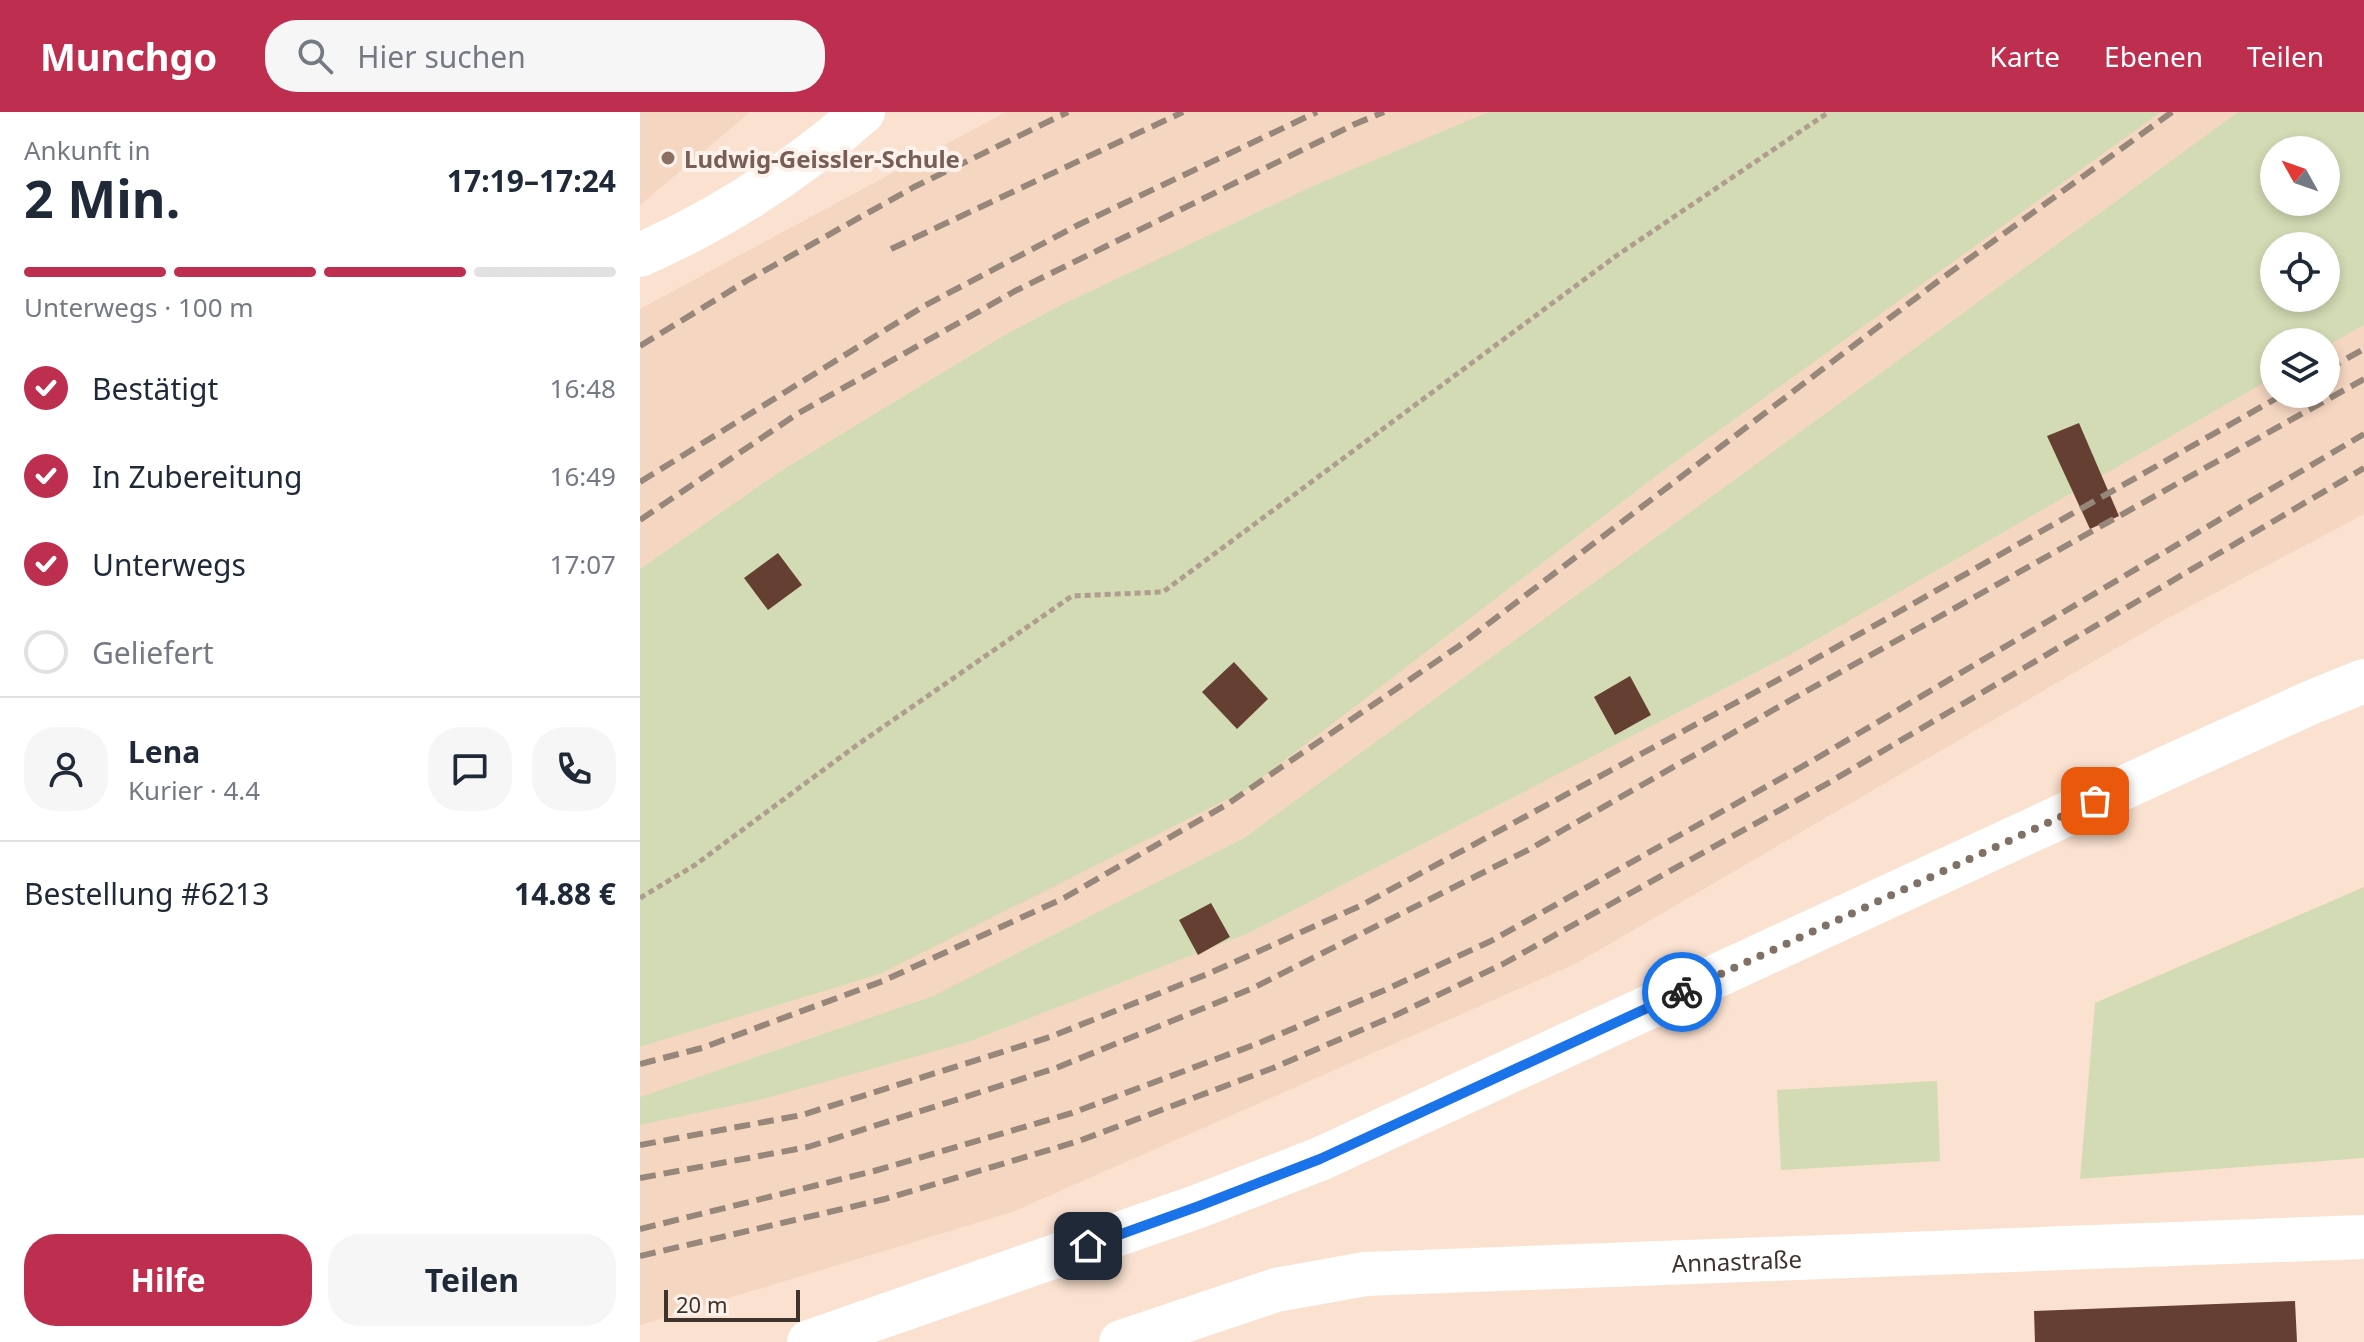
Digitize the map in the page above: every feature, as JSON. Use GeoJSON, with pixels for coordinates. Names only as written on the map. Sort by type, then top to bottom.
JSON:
{"type":"FeatureCollection","features":[{"type":"Feature","properties":{"kind":"main road"},"geometry":{"type":"LineString","coordinates":[[640,255],[676,239],[785,174],[863,112]]}},
{"type":"Feature","properties":{"kind":"main road"},"geometry":{"type":"LineString","coordinates":[[809,1342],[1199,1206],[1320,1159],[2175,764],[2364,681]]}},
{"type":"Feature","properties":{"kind":"main road","name":"Annastraße"},"geometry":{"type":"LineString","coordinates":[[1121,1342],[1276,1290],[1365,1274],[2364,1237]]}},
{"type":"Feature","properties":{"kind":"path"},"geometry":{"type":"LineString","coordinates":[[640,898],[695,865],[857,745],[1072,596],[1163,592],[1616,256],[1829,112]]}},
{"type":"Feature","properties":{"kind":"shaded area","name":"Ludwig-Geissler-Schule"},"geometry":{"type":"Polygon","coordinates":[[[640,112],[750,112],[640,205],[640,112]]]}},
{"type":"Feature","properties":{"kind":"shaded area"},"geometry":{"type":"Polygon","coordinates":[[[1006,112],[1488,112],[1313,186],[1061,305],[1001,337],[779,472],[640,569],[640,309],[1006,112]]]}},
{"type":"Feature","properties":{"kind":"shaded area"},"geometry":{"type":"Polygon","coordinates":[[[2161,112],[2238,112],[1244,838],[933,996],[640,1097],[640,1047],[880,974],[1246,790],[1660,473],[2161,112]]]}},
{"type":"Feature","properties":{"kind":"shaded area"},"geometry":{"type":"Polygon","coordinates":[[[2364,325],[2364,514],[2168,618],[1575,964],[1012,1212],[640,1325],[640,1124],[971,1041],[1249,933],[1786,657],[2260,385],[2260,408],[2340,408],[2340,339],[2364,325]]]}},
{"type":"Feature","properties":{"kind":"green space"},"geometry":{"type":"Polygon","coordinates":[[[1488,112],[2161,112],[1660,473],[1246,790],[880,974],[640,1047],[640,569],[779,472],[1001,337],[1061,305],[1313,186],[1488,112]]]}},
{"type":"Feature","properties":{"kind":"green space"},"geometry":{"type":"Polygon","coordinates":[[[2238,112],[2364,112],[2364,325],[2340,339],[2340,328],[2260,328],[2260,385],[1786,657],[1249,933],[971,1041],[767,1098],[640,1125],[640,1097],[933,996],[1244,838],[2238,112]]]}},
{"type":"Feature","properties":{"kind":"green space"},"geometry":{"type":"Polygon","coordinates":[[[2364,887],[2364,1158],[2080,1179],[2095,1003],[2364,887]]]}},
{"type":"Feature","properties":{"kind":"green space"},"geometry":{"type":"Polygon","coordinates":[[[1937,1081],[1940,1161],[1781,1170],[1777,1090],[1937,1081]]]}},
{"type":"Feature","properties":{"kind":"building"},"geometry":{"type":"Polygon","coordinates":[[[2079,423],[2119,516],[2090,529],[2047,436],[2079,423]]]}},
{"type":"Feature","properties":{"kind":"building"},"geometry":{"type":"Polygon","coordinates":[[[778,553],[802,585],[768,610],[744,578],[778,553]]]}},
{"type":"Feature","properties":{"kind":"building"},"geometry":{"type":"Polygon","coordinates":[[[1234,662],[1268,699],[1237,729],[1202,692],[1234,662]]]}},
{"type":"Feature","properties":{"kind":"building"},"geometry":{"type":"Polygon","coordinates":[[[1630,676],[1651,715],[1615,735],[1594,697],[1630,676]]]}},
{"type":"Feature","properties":{"kind":"building"},"geometry":{"type":"Polygon","coordinates":[[[1211,903],[1230,937],[1198,955],[1179,920],[1211,903]]]}},
{"type":"Feature","properties":{"kind":"building"},"geometry":{"type":"Polygon","coordinates":[[[2295,1301],[2297,1342],[2035,1342],[2034,1311],[2295,1301]]]}},
{"type":"Feature","properties":{"kind":"railway"},"geometry":{"type":"LineString","coordinates":[[640,346],[748,280],[914,187],[1068,112]]}},
{"type":"Feature","properties":{"kind":"railway"},"geometry":{"type":"LineString","coordinates":[[891,249],[1183,112]]}},
{"type":"Feature","properties":{"kind":"railway"},"geometry":{"type":"LineString","coordinates":[[640,482],[924,306],[1080,224],[1317,112]]}},
{"type":"Feature","properties":{"kind":"railway"},"geometry":{"type":"LineString","coordinates":[[640,520],[797,414],[1015,291],[1384,112]]}},
{"type":"Feature","properties":{"kind":"railway"},"geometry":{"type":"LineString","coordinates":[[640,1064],[702,1048],[883,981],[1064,898],[1226,805],[1459,646],[1937,282],[2172,112]]}},
{"type":"Feature","properties":{"kind":"railway"},"geometry":{"type":"LineString","coordinates":[[2340,362],[2364,349]]}},
{"type":"Feature","properties":{"kind":"railway"},"geometry":{"type":"LineString","coordinates":[[640,1178],[808,1147],[1056,1068],[1253,988],[1528,850],[2364,379]]}},
{"type":"Feature","properties":{"kind":"railway"},"geometry":{"type":"LineString","coordinates":[[640,1145],[802,1115],[1050,1037],[1210,973],[1362,905],[1787,675],[2260,408]]}},
{"type":"Feature","properties":{"kind":"railway"},"geometry":{"type":"LineString","coordinates":[[640,1229],[874,1171],[1072,1113],[1259,1043],[1385,990],[1491,941],[1812,761],[2364,434]]}},
{"type":"Feature","properties":{"kind":"railway"},"geometry":{"type":"LineString","coordinates":[[640,1256],[885,1199],[1079,1141],[1273,1068],[1396,1015],[1503,964],[1830,782],[2364,468]]}},
{"type":"Feature","properties":{"kind":"way so far"},"geometry":{"type":"LineString","coordinates":[[1682,992],[2095,801]]}},
{"type":"Feature","properties":{"kind":"place","name":"Ludwig-Geissler-Schule"},"geometry":{"type":"Point","coordinates":[668,158]}},
{"type":"Feature","properties":{"kind":"route"},"geometry":{"type":"LineString","coordinates":[[1088,1246],[1320,1159],[1682,992]]}}]}
